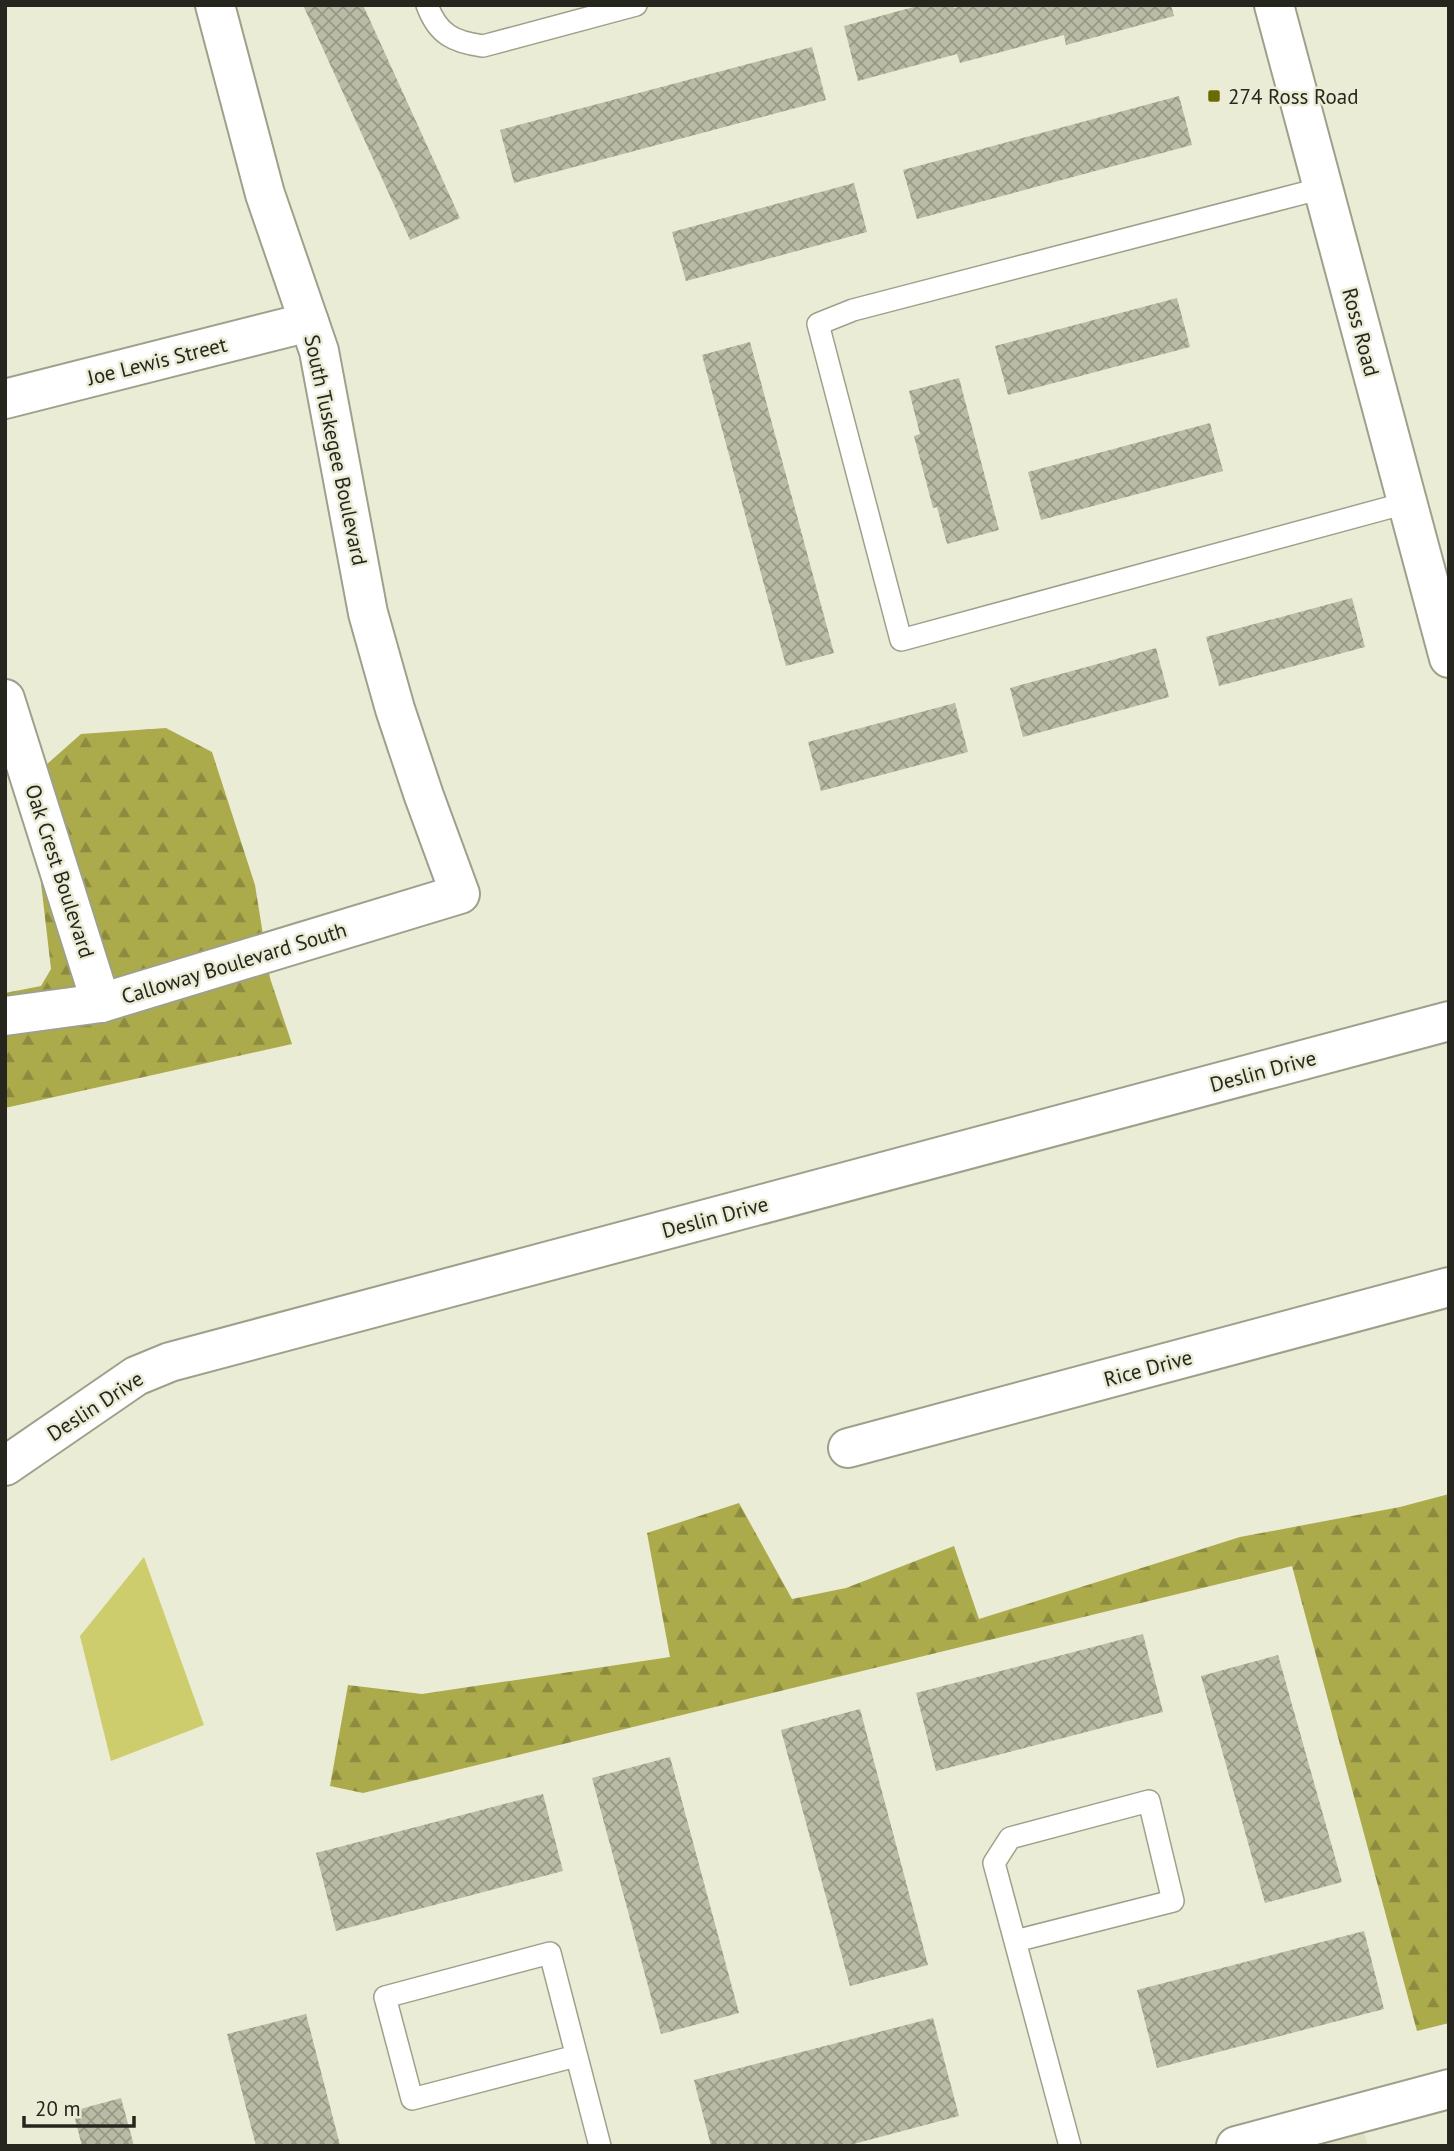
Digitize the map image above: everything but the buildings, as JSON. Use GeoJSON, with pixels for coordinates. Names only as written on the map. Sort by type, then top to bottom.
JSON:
{"type":"FeatureCollection","features":[{"type":"Feature","properties":{"kind":"street","name":"South Tuskegee Boulevard"},"geometry":{"type":"LineString","coordinates":[[215,5],[265,194],[319,351],[368,614],[395,709],[460,894]]}},
{"type":"Feature","properties":{"kind":"street","name":"Ross Road"},"geometry":{"type":"LineString","coordinates":[[1274,5],[1449,658]]}},
{"type":"Feature","properties":{"kind":"street","name":"Joe Lewis Street"},"geometry":{"type":"LineString","coordinates":[[5,399],[309,322]]}},
{"type":"Feature","properties":{"kind":"street","name":"Oak Crest Boulevard"},"geometry":{"type":"LineString","coordinates":[[5,699],[101,1003]]}},
{"type":"Feature","properties":{"kind":"street","name":"Calloway Boulevard South"},"geometry":{"type":"LineString","coordinates":[[5,1016],[101,1003],[460,894]]}},
{"type":"Feature","properties":{"kind":"street","name":"Deslin Drive"},"geometry":{"type":"LineString","coordinates":[[5,1466],[136,1376],[170,1362],[1449,1021]]}},
{"type":"Feature","properties":{"kind":"street","name":"Rice Drive"},"geometry":{"type":"LineString","coordinates":[[848,1448],[1449,1287]]}},
{"type":"Feature","properties":{"kind":"street"},"geometry":{"type":"LineString","coordinates":[[1236,2146],[1310,2136],[1449,2090]]}},
{"type":"Feature","properties":{"kind":"lane"},"geometry":{"type":"LineString","coordinates":[[427,5],[431,16],[445,33],[461,43],[483,46],[636,5]]}},
{"type":"Feature","properties":{"kind":"lane"},"geometry":{"type":"LineString","coordinates":[[1323,188],[865,306],[818,324],[901,640],[1406,503]]}},
{"type":"Feature","properties":{"kind":"lane"},"geometry":{"type":"LineString","coordinates":[[1015,1941],[1173,1901],[1149,1801],[1010,1838],[994,1863],[1070,2146]]}},
{"type":"Feature","properties":{"kind":"lane"},"geometry":{"type":"LineString","coordinates":[[576,2056],[412,2099],[385,1997],[550,1953],[600,2146]]}},
{"type":"Feature","properties":{"kind":"shaded area"},"geometry":{"type":"Polygon","coordinates":[[[144,1557],[204,1725],[111,1761],[80,1636],[144,1557]]]}},
{"type":"Feature","properties":{"kind":"shaded area"},"geometry":{"type":"Polygon","coordinates":[[[1364,2132],[1368,2146],[1311,2146],[1364,2132]]]}},
{"type":"Feature","properties":{"kind":"green space"},"geometry":{"type":"Polygon","coordinates":[[[166,728],[212,752],[255,885],[270,978],[292,1044],[5,1108],[5,993],[41,986],[51,969],[29,780],[81,734],[166,728]]]}},
{"type":"Feature","properties":{"kind":"green space"},"geometry":{"type":"Polygon","coordinates":[[[1449,1494],[1449,2023],[1417,2031],[1292,1566],[363,1793],[330,1786],[348,1685],[422,1694],[670,1657],[647,1533],[739,1503],[792,1599],[846,1588],[954,1546],[979,1619],[1240,1537],[1400,1507],[1449,1494]]]}},
{"type":"Feature","properties":{"kind":"place","name":"274 Ross Road"},"geometry":{"type":"Point","coordinates":[1214,96]}}]}
